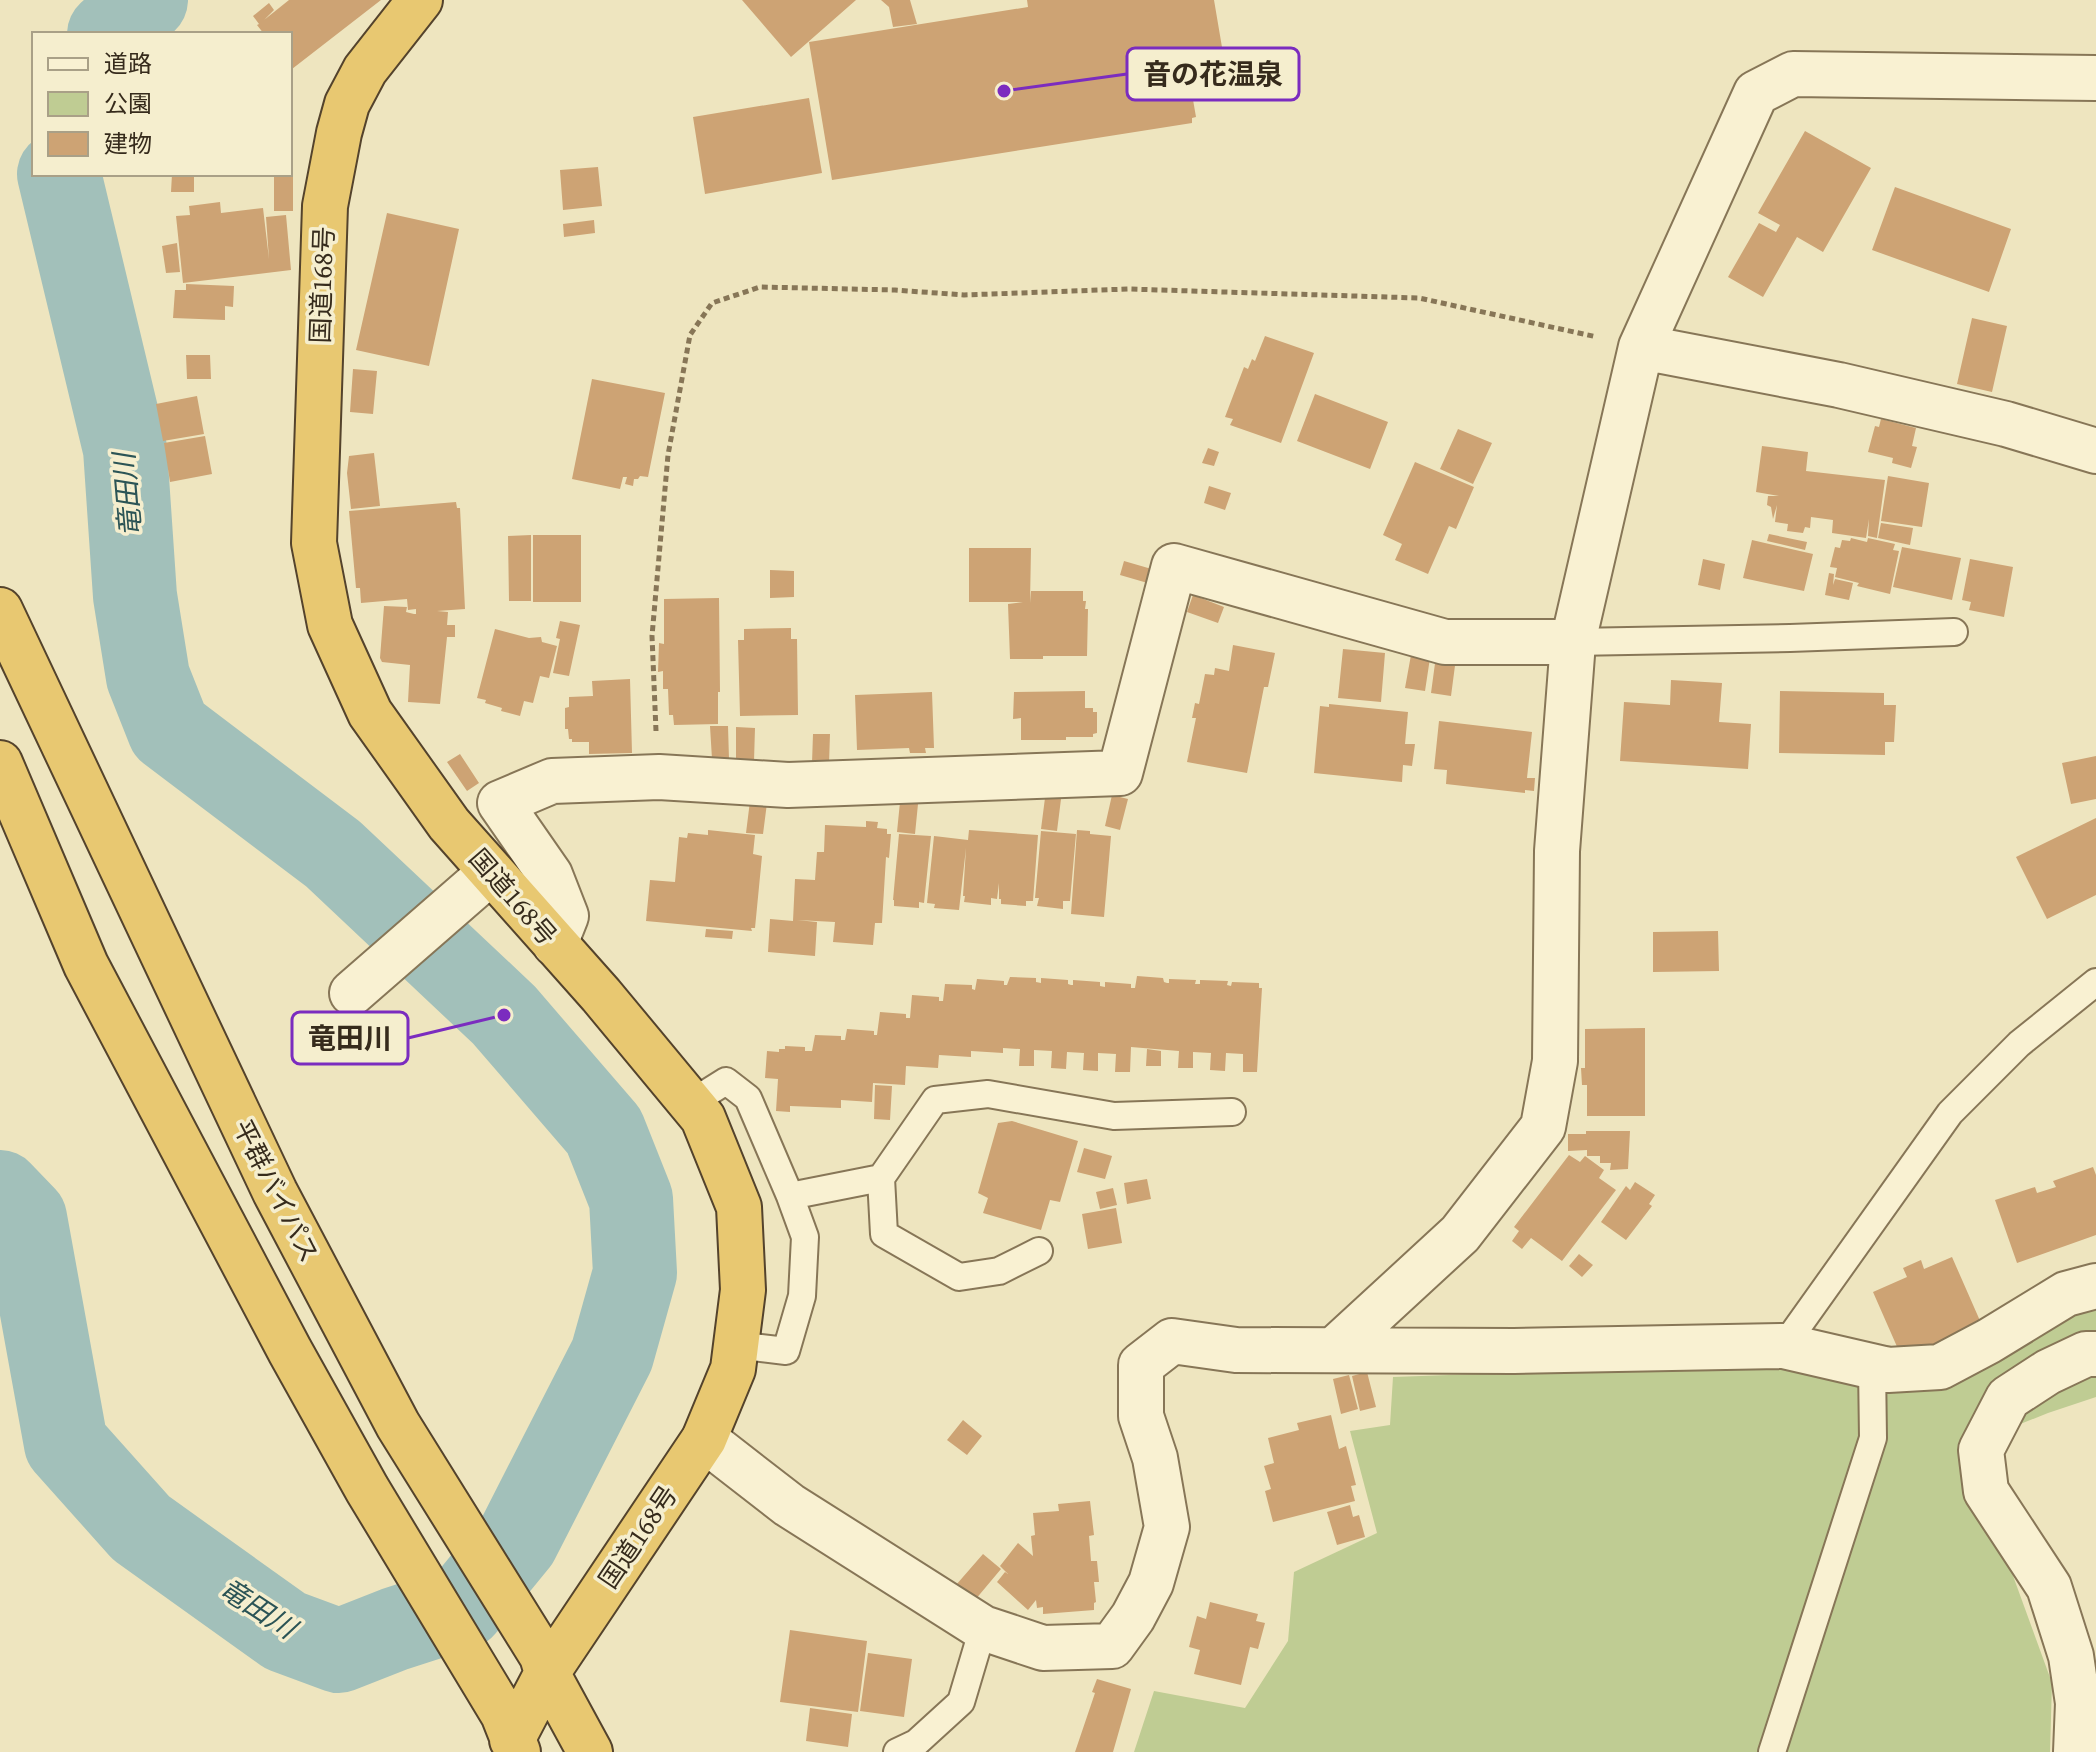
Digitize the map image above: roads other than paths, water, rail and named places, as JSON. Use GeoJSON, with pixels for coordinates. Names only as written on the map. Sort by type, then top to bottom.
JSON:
{"type":"FeatureCollection","features":[{"type":"Feature","properties":{"kind":"highway","name":"国道168号"},"geometry":{"type":"LineString","coordinates":[[420,0],[365,70],[347,104],[325,206],[314,543],[330,625],[370,713],[449,824],[601,995],[703,1118],[739,1207],[743,1290],[733,1369],[704,1439],[545,1664],[510,1740]]}},
{"type":"Feature","properties":{"kind":"highway","name":"平群バイパス"},"geometry":{"type":"LineString","coordinates":[[0,610],[275,1192],[398,1425],[545,1664],[590,1752]]}},
{"type":"Feature","properties":{"kind":"highway"},"geometry":{"type":"LineString","coordinates":[[0,763],[86,965],[290,1351],[510,1740]]}},
{"type":"Feature","properties":{"kind":"street"},"geometry":{"type":"LineString","coordinates":[[1334,1350],[1460,1234],[1543,1127],[1555,1061],[1557,851],[1573,642],[1641,347],[1756,93],[1793,74],[2096,78]]}},
{"type":"Feature","properties":{"kind":"street"},"geometry":{"type":"LineString","coordinates":[[1641,347],[1854,388],[2006,424],[2096,451]]}},
{"type":"Feature","properties":{"kind":"street"},"geometry":{"type":"LineString","coordinates":[[555,944],[566,916],[550,875],[500,803],[552,781],[659,777],[788,785],[1120,773],[1174,566],[1445,642],[1573,642]]}},
{"type":"Feature","properties":{"kind":"street"},"geometry":{"type":"LineString","coordinates":[[352,993],[491,872]]}},
{"type":"Feature","properties":{"kind":"street"},"geometry":{"type":"LineString","coordinates":[[704,1439],[789,1505],[983,1628],[1043,1648],[1112,1646],[1133,1617],[1151,1583],[1167,1527],[1155,1458],[1141,1416],[1141,1365],[1172,1341],[1236,1350],[1514,1351],[1784,1346],[1888,1370],[1940,1367],[2066,1294],[2096,1286]]}},
{"type":"Feature","properties":{"kind":"street"},"geometry":{"type":"LineString","coordinates":[[2076,1752],[2078,1703],[2071,1656],[2049,1587],[1986,1491],[1981,1450],[2008,1398],[2048,1372],[2086,1354],[2096,1354]]}},
{"type":"Feature","properties":{"kind":"lane"},"geometry":{"type":"LineString","coordinates":[[1573,642],[1954,632]]}},
{"type":"Feature","properties":{"kind":"lane"},"geometry":{"type":"LineString","coordinates":[[1784,1346],[1950,1113],[2019,1044],[2096,982]]}},
{"type":"Feature","properties":{"kind":"lane"},"geometry":{"type":"LineString","coordinates":[[691,1103],[726,1081],[748,1098],[805,1237],[802,1296],[786,1351],[736,1345]]}},
{"type":"Feature","properties":{"kind":"lane"},"geometry":{"type":"LineString","coordinates":[[1039,1251],[999,1271],[959,1277],[884,1234],[881,1178],[935,1100],[988,1094],[1114,1116],[1232,1112]]}},
{"type":"Feature","properties":{"kind":"lane"},"geometry":{"type":"LineString","coordinates":[[790,1196],[881,1178]]}},
{"type":"Feature","properties":{"kind":"lane"},"geometry":{"type":"LineString","coordinates":[[1772,1752],[1873,1438],[1872,1366]]}},
{"type":"Feature","properties":{"kind":"lane"},"geometry":{"type":"LineString","coordinates":[[897,1752],[916,1743],[961,1702],[983,1628]]}},
{"type":"Feature","properties":{"kind":"waterway","name":"竜田川"},"geometry":{"type":"LineString","coordinates":[[111,32],[146,0]]}},
{"type":"Feature","properties":{"kind":"waterway","name":"竜田川"},"geometry":{"type":"LineString","coordinates":[[0,1192],[25,1218],[66,1444],[141,1528],[285,1631],[339,1651],[463,1607],[517,1541],[612,1355],[635,1273],[631,1199],[604,1131],[504,1015],[333,854],[169,730],[148,677],[135,596],[125,449],[59,176]]}},
{"type":"Feature","properties":{"kind":"place","name":"音の花温泉"},"geometry":{"type":"Point","coordinates":[1004,91]}},
{"type":"Feature","properties":{"kind":"place","name":"竜田川"},"geometry":{"type":"Point","coordinates":[504,1015]}}]}
